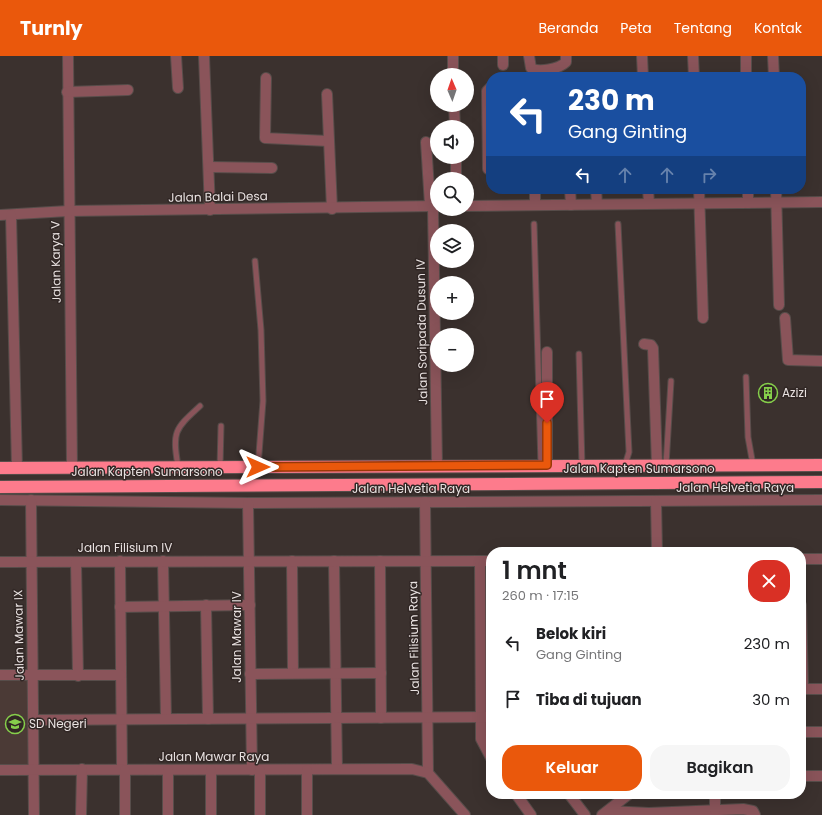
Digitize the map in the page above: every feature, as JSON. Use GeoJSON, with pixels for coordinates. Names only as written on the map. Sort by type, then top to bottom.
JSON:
{"type":"FeatureCollection","features":[{"type":"Feature","properties":{"kind":"highway","name":"Jalan Kapten Sumarsono"},"geometry":{"type":"LineString","coordinates":[[0,468],[343,466],[437,462],[582,466],[822,465]]}},
{"type":"Feature","properties":{"kind":"highway"},"geometry":{"type":"LineString","coordinates":[[343,466],[344,485]]}},
{"type":"Feature","properties":{"kind":"highway","name":"Jalan Kapten Sumarsono"},"geometry":{"type":"LineString","coordinates":[[0,487],[822,482]]}},
{"type":"Feature","properties":{"kind":"street","name":"Jalan Karya V"},"geometry":{"type":"LineString","coordinates":[[68,56],[68,211],[72,468]]}},
{"type":"Feature","properties":{"kind":"street"},"geometry":{"type":"LineString","coordinates":[[176,56],[178,88]]}},
{"type":"Feature","properties":{"kind":"street"},"geometry":{"type":"LineString","coordinates":[[204,56],[210,210]]}},
{"type":"Feature","properties":{"kind":"street"},"geometry":{"type":"LineString","coordinates":[[453,56],[453,68]]}},
{"type":"Feature","properties":{"kind":"street"},"geometry":{"type":"LineString","coordinates":[[529,56],[531,68],[534,70],[558,68],[566,62],[566,56]]}},
{"type":"Feature","properties":{"kind":"street"},"geometry":{"type":"LineString","coordinates":[[642,56],[643,72]]}},
{"type":"Feature","properties":{"kind":"street"},"geometry":{"type":"LineString","coordinates":[[693,56],[694,72]]}},
{"type":"Feature","properties":{"kind":"street"},"geometry":{"type":"LineString","coordinates":[[746,56],[746,72]]}},
{"type":"Feature","properties":{"kind":"street"},"geometry":{"type":"LineString","coordinates":[[773,56],[774,72]]}},
{"type":"Feature","properties":{"kind":"street"},"geometry":{"type":"LineString","coordinates":[[266,78],[265,138],[328,140]]}},
{"type":"Feature","properties":{"kind":"street"},"geometry":{"type":"LineString","coordinates":[[67,92],[128,90]]}},
{"type":"Feature","properties":{"kind":"street"},"geometry":{"type":"LineString","coordinates":[[327,94],[332,208]]}},
{"type":"Feature","properties":{"kind":"street","name":"Jalan Soripada Dusun IV"},"geometry":{"type":"LineString","coordinates":[[426,142],[430,179]]}},
{"type":"Feature","properties":{"kind":"street"},"geometry":{"type":"LineString","coordinates":[[209,167],[272,168]]}},
{"type":"Feature","properties":{"kind":"street"},"geometry":{"type":"LineString","coordinates":[[535,194],[535,204]]}},
{"type":"Feature","properties":{"kind":"street"},"geometry":{"type":"LineString","coordinates":[[570,194],[570,205]]}},
{"type":"Feature","properties":{"kind":"street"},"geometry":{"type":"LineString","coordinates":[[596,194],[597,204]]}},
{"type":"Feature","properties":{"kind":"street"},"geometry":{"type":"LineString","coordinates":[[648,194],[649,203]]}},
{"type":"Feature","properties":{"kind":"street"},"geometry":{"type":"LineString","coordinates":[[699,194],[703,318]]}},
{"type":"Feature","properties":{"kind":"street"},"geometry":{"type":"LineString","coordinates":[[748,194],[748,203]]}},
{"type":"Feature","properties":{"kind":"street"},"geometry":{"type":"LineString","coordinates":[[776,194],[779,306]]}},
{"type":"Feature","properties":{"kind":"street"},"geometry":{"type":"LineString","coordinates":[[474,206],[700,202],[822,202]]}},
{"type":"Feature","properties":{"kind":"street","name":"Jalan Balai Desa"},"geometry":{"type":"LineString","coordinates":[[0,215],[68,211],[430,206]]}},
{"type":"Feature","properties":{"kind":"street"},"geometry":{"type":"LineString","coordinates":[[11,215],[17,468]]}},
{"type":"Feature","properties":{"kind":"street","name":"Jalan Soripada Dusun IV"},"geometry":{"type":"LineString","coordinates":[[433,216],[437,462]]}},
{"type":"Feature","properties":{"kind":"street"},"geometry":{"type":"LineString","coordinates":[[785,318],[788,360],[822,361]]}},
{"type":"Feature","properties":{"kind":"street"},"geometry":{"type":"LineString","coordinates":[[644,344],[651,345],[653,348],[661,465]]}},
{"type":"Feature","properties":{"kind":"street"},"geometry":{"type":"LineString","coordinates":[[544,465],[547,352]]}},
{"type":"Feature","properties":{"kind":"street","name":"Jalan Helvetia Raya"},"geometry":{"type":"LineString","coordinates":[[0,500],[248,503],[822,500]]}},
{"type":"Feature","properties":{"kind":"street","name":"Jalan Mawar IX"},"geometry":{"type":"LineString","coordinates":[[31,500],[34,815]]}},
{"type":"Feature","properties":{"kind":"street"},"geometry":{"type":"LineString","coordinates":[[656,501],[658,547]]}},
{"type":"Feature","properties":{"kind":"street","name":"Jalan Filisium Raya"},"geometry":{"type":"LineString","coordinates":[[425,502],[429,717],[428,773]]}},
{"type":"Feature","properties":{"kind":"street","name":"Jalan Mawar IV"},"geometry":{"type":"LineString","coordinates":[[248,503],[251,719],[260,815]]}},
{"type":"Feature","properties":{"kind":"street"},"geometry":{"type":"LineString","coordinates":[[806,559],[822,558]]}},
{"type":"Feature","properties":{"kind":"street","name":"Jalan Filisium IV"},"geometry":{"type":"LineString","coordinates":[[0,562],[249,560],[486,562]]}},
{"type":"Feature","properties":{"kind":"street"},"geometry":{"type":"LineString","coordinates":[[120,561],[121,720],[125,815]]}},
{"type":"Feature","properties":{"kind":"street"},"geometry":{"type":"LineString","coordinates":[[163,561],[166,720]]}},
{"type":"Feature","properties":{"kind":"street"},"geometry":{"type":"LineString","coordinates":[[292,561],[293,673]]}},
{"type":"Feature","properties":{"kind":"street"},"geometry":{"type":"LineString","coordinates":[[334,561],[337,769]]}},
{"type":"Feature","properties":{"kind":"street"},"geometry":{"type":"LineString","coordinates":[[380,561],[381,718]]}},
{"type":"Feature","properties":{"kind":"street"},"geometry":{"type":"LineString","coordinates":[[76,562],[78,676]]}},
{"type":"Feature","properties":{"kind":"street"},"geometry":{"type":"LineString","coordinates":[[480,562],[486,717],[481,739],[486,751]]}},
{"type":"Feature","properties":{"kind":"street"},"geometry":{"type":"LineString","coordinates":[[206,605],[208,719]]}},
{"type":"Feature","properties":{"kind":"street"},"geometry":{"type":"LineString","coordinates":[[120,607],[250,605]]}},
{"type":"Feature","properties":{"kind":"street"},"geometry":{"type":"LineString","coordinates":[[250,674],[380,673]]}},
{"type":"Feature","properties":{"kind":"street"},"geometry":{"type":"LineString","coordinates":[[0,675],[121,675]]}},
{"type":"Feature","properties":{"kind":"street"},"geometry":{"type":"LineString","coordinates":[[806,689],[822,689]]}},
{"type":"Feature","properties":{"kind":"street"},"geometry":{"type":"LineString","coordinates":[[33,720],[486,717]]}},
{"type":"Feature","properties":{"kind":"street"},"geometry":{"type":"LineString","coordinates":[[806,732],[822,732]]}},
{"type":"Feature","properties":{"kind":"street"},"geometry":{"type":"LineString","coordinates":[[82,769],[82,815]]}},
{"type":"Feature","properties":{"kind":"street","name":"Jalan Mawar Raya"},"geometry":{"type":"LineString","coordinates":[[0,770],[412,769],[428,773]]}},
{"type":"Feature","properties":{"kind":"street"},"geometry":{"type":"LineString","coordinates":[[168,770],[168,815]]}},
{"type":"Feature","properties":{"kind":"street"},"geometry":{"type":"LineString","coordinates":[[211,770],[211,815]]}},
{"type":"Feature","properties":{"kind":"street"},"geometry":{"type":"LineString","coordinates":[[307,770],[307,815]]}},
{"type":"Feature","properties":{"kind":"street"},"geometry":{"type":"LineString","coordinates":[[428,773],[465,815]]}},
{"type":"Feature","properties":{"kind":"street"},"geometry":{"type":"LineString","coordinates":[[806,776],[822,776]]}},
{"type":"Feature","properties":{"kind":"street"},"geometry":{"type":"LineString","coordinates":[[520,799],[531,815]]}},
{"type":"Feature","properties":{"kind":"street"},"geometry":{"type":"LineString","coordinates":[[573,799],[585,815]]}},
{"type":"Feature","properties":{"kind":"street"},"geometry":{"type":"LineString","coordinates":[[605,813],[623,799]]}},
{"type":"Feature","properties":{"kind":"street"},"geometry":{"type":"LineString","coordinates":[[715,799],[715,811]]}},
{"type":"Feature","properties":{"kind":"street"},"geometry":{"type":"LineString","coordinates":[[605,813],[649,813],[749,809],[755,815]]}},
{"type":"Feature","properties":{"kind":"lane"},"geometry":{"type":"LineString","coordinates":[[534,224],[544,465]]}},
{"type":"Feature","properties":{"kind":"lane"},"geometry":{"type":"LineString","coordinates":[[618,224],[628,452],[625,465]]}},
{"type":"Feature","properties":{"kind":"lane"},"geometry":{"type":"LineString","coordinates":[[255,261],[261,330],[263,401],[258,467]]}},
{"type":"Feature","properties":{"kind":"lane"},"geometry":{"type":"LineString","coordinates":[[579,354],[582,466]]}},
{"type":"Feature","properties":{"kind":"lane"},"geometry":{"type":"LineString","coordinates":[[746,377],[748,437],[754,465]]}},
{"type":"Feature","properties":{"kind":"lane"},"geometry":{"type":"LineString","coordinates":[[661,465],[671,381]]}},
{"type":"Feature","properties":{"kind":"lane"},"geometry":{"type":"LineString","coordinates":[[178,467],[174,446],[175,433],[181,423],[200,406]]}},
{"type":"Feature","properties":{"kind":"lane"},"geometry":{"type":"LineString","coordinates":[[220,467],[221,426]]}},
{"type":"Feature","properties":{"kind":"shaded area","name":"SD Negeri"},"geometry":{"type":"Polygon","coordinates":[[[0,678],[24,678],[30,683],[31,766],[0,766],[0,678]]]}},
{"type":"Feature","properties":{"kind":"place","name":"Azizi"},"geometry":{"type":"Point","coordinates":[768,393]}},
{"type":"Feature","properties":{"kind":"place","name":"SD Negeri"},"geometry":{"type":"Point","coordinates":[15,724]}},
{"type":"Feature","properties":{"kind":"route"},"geometry":{"type":"LineString","coordinates":[[258,467],[547,465],[547,423]]}}]}
